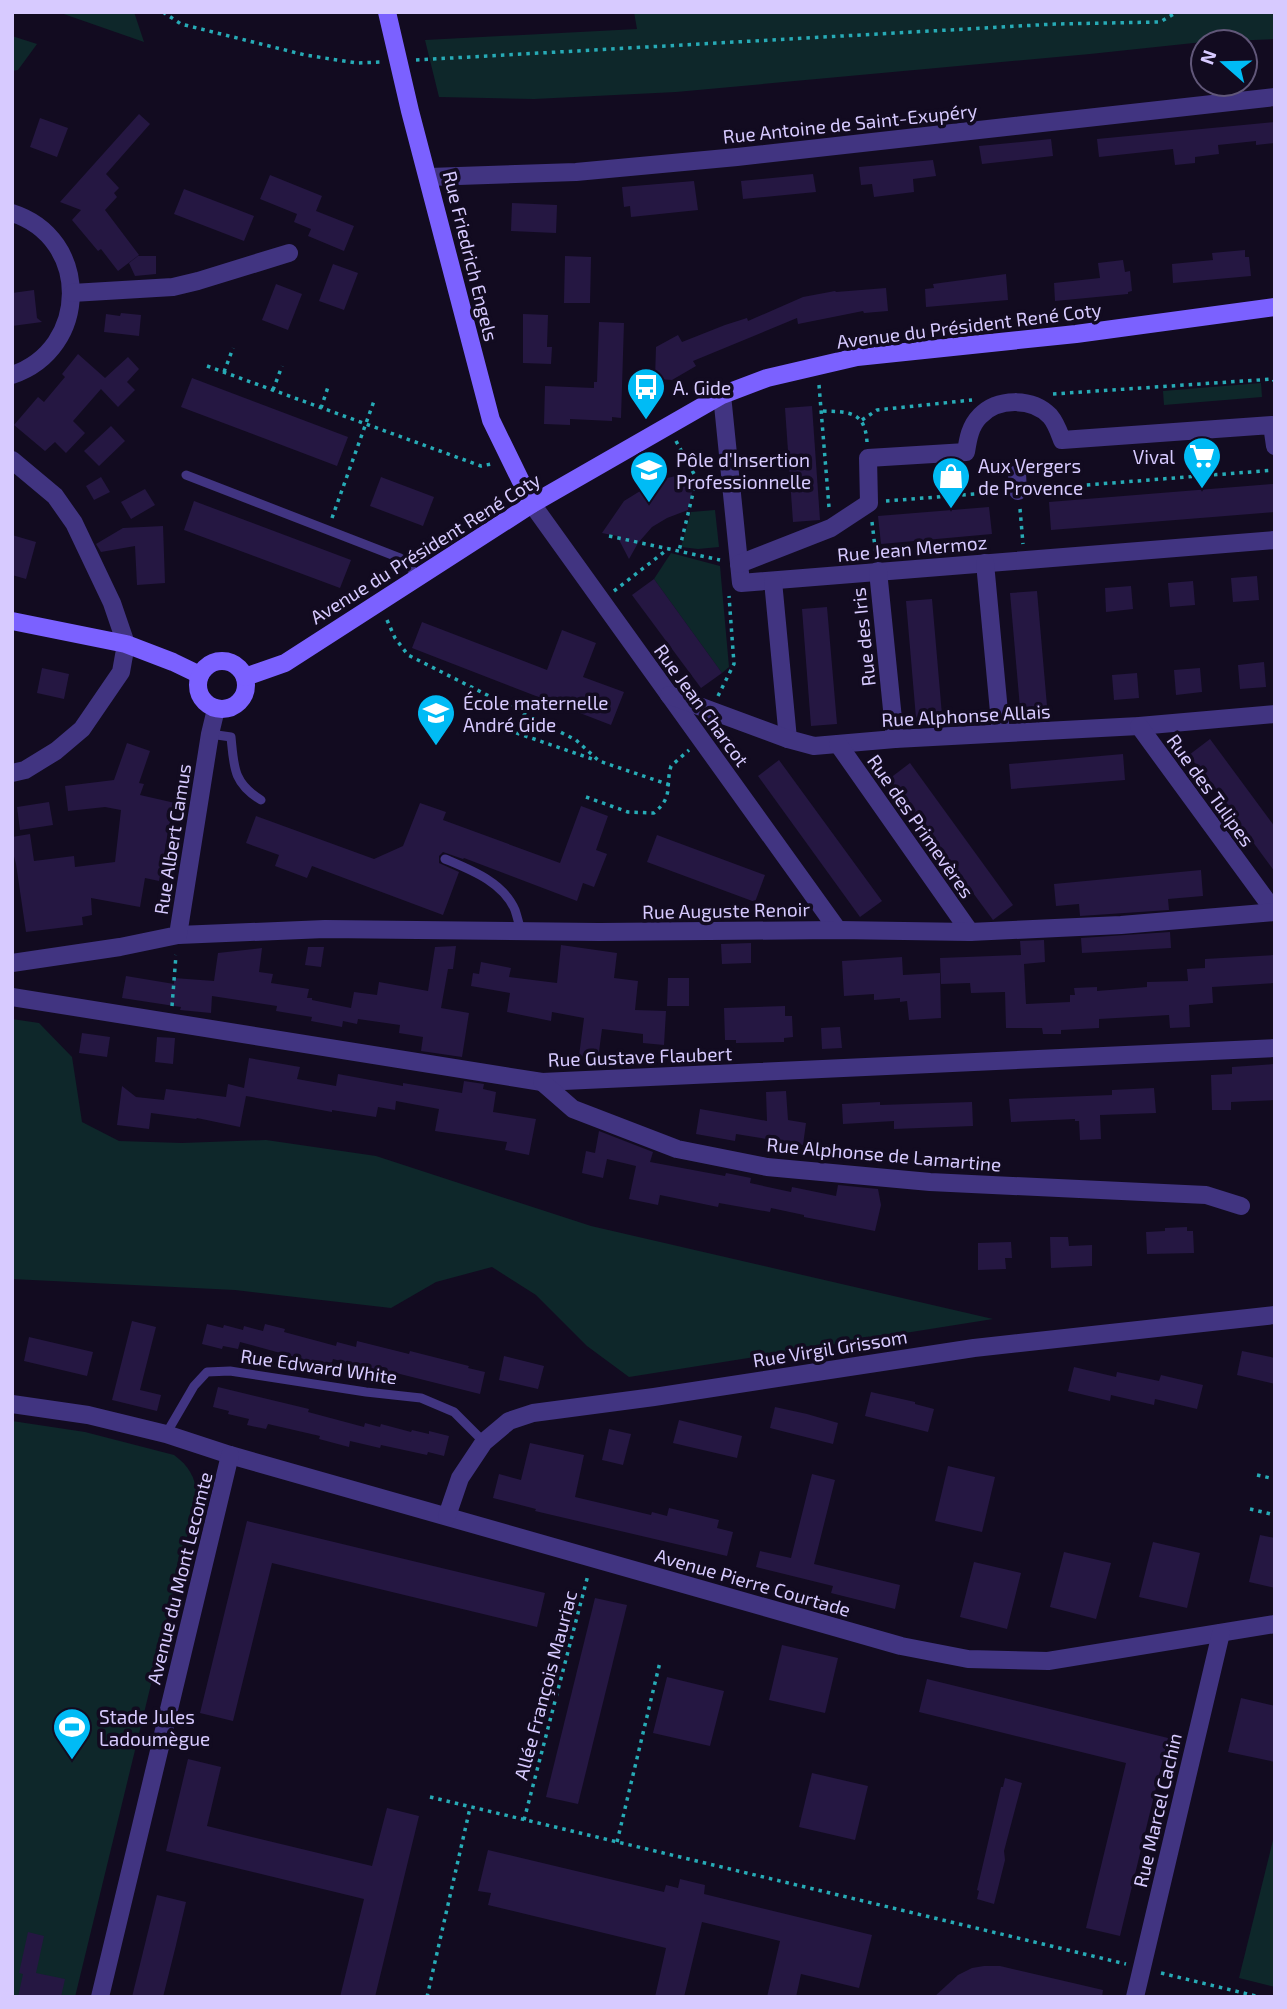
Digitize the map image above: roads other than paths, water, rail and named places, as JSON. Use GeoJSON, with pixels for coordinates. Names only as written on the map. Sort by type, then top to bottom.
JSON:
{"type":"FeatureCollection","features":[{"type":"Feature","properties":{"kind":"street","name":"Rue Friedrich Engels"},"geometry":{"type":"LineString","coordinates":[[387,12],[491,420],[532,504]]}},
{"type":"Feature","properties":{"kind":"street","name":"Rue Antoine de Saint-Exupéry"},"geometry":{"type":"LineString","coordinates":[[429,177],[589,171],[1275,97]]}},
{"type":"Feature","properties":{"kind":"street"},"geometry":{"type":"LineString","coordinates":[[12,213],[42,229],[58,246],[68,267],[72,293],[68,319],[55,342],[40,359],[12,375]]}},
{"type":"Feature","properties":{"kind":"street"},"geometry":{"type":"LineString","coordinates":[[72,293],[173,287],[289,253]]}},
{"type":"Feature","properties":{"kind":"street","name":"Avenue du Président René Coty"},"geometry":{"type":"LineString","coordinates":[[245,677],[285,663],[532,504],[722,395],[767,378],[857,357],[1076,334],[1275,307]]}},
{"type":"Feature","properties":{"kind":"street"},"geometry":{"type":"LineString","coordinates":[[722,395],[739,564],[831,528],[869,503],[868,458],[966,452],[972,428],[980,416],[1003,403],[1023,402],[1042,409],[1056,425],[1062,440],[1272,425],[1275,446]]}},
{"type":"Feature","properties":{"kind":"street"},"geometry":{"type":"LineString","coordinates":[[12,460],[55,496],[74,523],[112,603],[126,644],[121,673],[82,729],[56,751],[24,770],[12,773]]}},
{"type":"Feature","properties":{"kind":"street","name":"Rue Jean Charcot"},"geometry":{"type":"LineString","coordinates":[[532,504],[838,930]]}},
{"type":"Feature","properties":{"kind":"street","name":"Rue Jean Mermoz"},"geometry":{"type":"LineString","coordinates":[[739,564],[741,583],[1275,540]]}},
{"type":"Feature","properties":{"kind":"street"},"geometry":{"type":"LineString","coordinates":[[985,563],[1001,733]]}},
{"type":"Feature","properties":{"kind":"street","name":"Rue des Iris"},"geometry":{"type":"LineString","coordinates":[[878,571],[895,739]]}},
{"type":"Feature","properties":{"kind":"street"},"geometry":{"type":"LineString","coordinates":[[773,581],[788,739]]}},
{"type":"Feature","properties":{"kind":"street"},"geometry":{"type":"LineString","coordinates":[[12,621],[126,644],[200,675]]}},
{"type":"Feature","properties":{"kind":"street"},"geometry":{"type":"LineString","coordinates":[[223,661],[236,666],[245,677],[246,690],[240,702],[229,709],[216,709],[204,702],[200,696],[200,675],[209,665],[223,661]]}},
{"type":"Feature","properties":{"kind":"street","name":"Rue Alphonse Allais"},"geometry":{"type":"LineString","coordinates":[[669,695],[814,746],[1272,718]]}},
{"type":"Feature","properties":{"kind":"street","name":"Rue Albert Camus"},"geometry":{"type":"LineString","coordinates":[[12,963],[120,947],[178,935],[209,734],[216,709]]}},
{"type":"Feature","properties":{"kind":"street","name":"Rue des Tulipes"},"geometry":{"type":"LineString","coordinates":[[1139,726],[1275,912]]}},
{"type":"Feature","properties":{"kind":"street","name":"Rue des Primevères"},"geometry":{"type":"LineString","coordinates":[[838,744],[970,932]]}},
{"type":"Feature","properties":{"kind":"street","name":"Rue Auguste Renoir"},"geometry":{"type":"LineString","coordinates":[[178,935],[325,929],[970,932],[1121,925],[1275,912]]}},
{"type":"Feature","properties":{"kind":"street","name":"Rue Gustave Flaubert"},"geometry":{"type":"LineString","coordinates":[[12,997],[542,1082],[1275,1048]]}},
{"type":"Feature","properties":{"kind":"street","name":"Rue Alphonse de Lamartine"},"geometry":{"type":"LineString","coordinates":[[542,1082],[573,1109],[677,1149],[767,1167],[930,1182],[1206,1195],[1241,1206]]}},
{"type":"Feature","properties":{"kind":"street","name":"Rue Virgil Grissom"},"geometry":{"type":"LineString","coordinates":[[447,1516],[460,1478],[484,1442],[509,1421],[533,1413],[974,1348],[1275,1315]]}},
{"type":"Feature","properties":{"kind":"street","name":"Avenue Pierre Courtade"},"geometry":{"type":"LineString","coordinates":[[12,1404],[88,1415],[166,1434],[230,1455],[901,1646],[968,1659],[1048,1661],[1275,1624]]}},
{"type":"Feature","properties":{"kind":"street","name":"Avenue du Mont Lecomte"},"geometry":{"type":"LineString","coordinates":[[100,1997],[230,1455]]}},
{"type":"Feature","properties":{"kind":"street","name":"Rue Marcel Cachin"},"geometry":{"type":"LineString","coordinates":[[1135,1997],[1221,1633]]}},
{"type":"Feature","properties":{"kind":"lane"},"geometry":{"type":"LineString","coordinates":[[186,475],[400,558],[419,577]]}},
{"type":"Feature","properties":{"kind":"lane"},"geometry":{"type":"LineString","coordinates":[[209,734],[231,737],[237,777],[248,792],[261,800]]}},
{"type":"Feature","properties":{"kind":"lane"},"geometry":{"type":"LineString","coordinates":[[446,859],[480,874],[505,894],[514,909],[521,931]]}},
{"type":"Feature","properties":{"kind":"lane","name":"Rue Edward White"},"geometry":{"type":"LineString","coordinates":[[166,1434],[194,1386],[207,1372],[230,1371],[422,1398],[454,1412],[484,1442]]}},
{"type":"Feature","properties":{"kind":"place","name":"A. Gide"},"geometry":{"type":"Point","coordinates":[646,421]}},
{"type":"Feature","properties":{"kind":"place","name":"Vival"},"geometry":{"type":"Point","coordinates":[1202,490]}},
{"type":"Feature","properties":{"kind":"place","name":"Pôle d'Insertion Professionnelle"},"geometry":{"type":"Point","coordinates":[649,504]}},
{"type":"Feature","properties":{"kind":"place","name":"Aux Vergers de Provence"},"geometry":{"type":"Point","coordinates":[951,510]}},
{"type":"Feature","properties":{"kind":"place","name":"École maternelle André Gide"},"geometry":{"type":"Point","coordinates":[436,747]}},
{"type":"Feature","properties":{"kind":"place","name":"Stade Jules Ladoumègue"},"geometry":{"type":"Point","coordinates":[72,1761]}}]}
